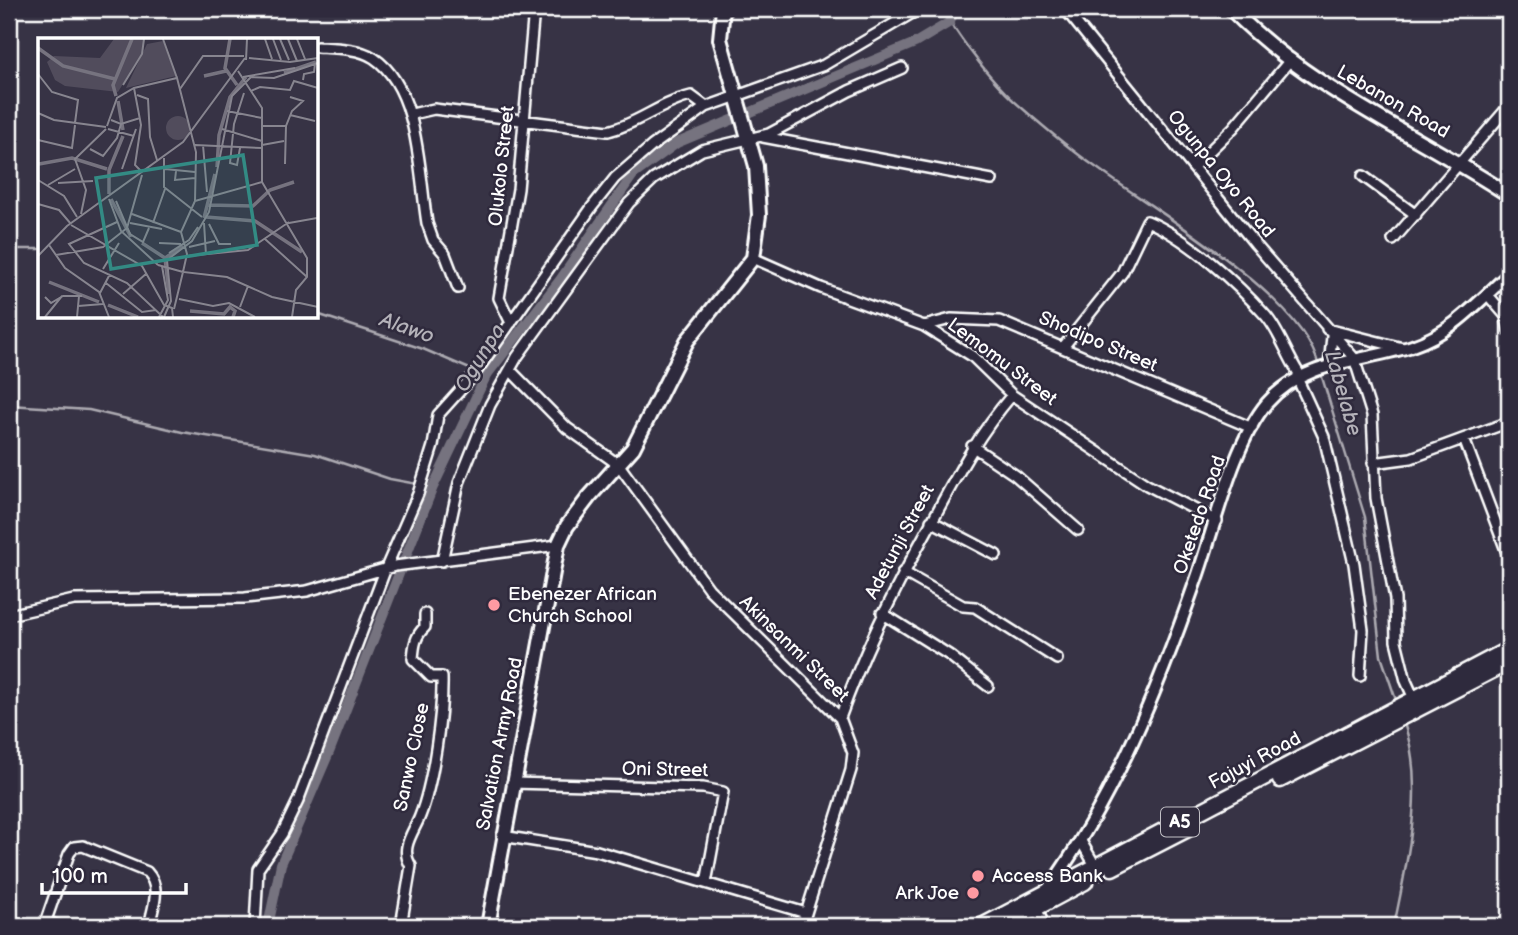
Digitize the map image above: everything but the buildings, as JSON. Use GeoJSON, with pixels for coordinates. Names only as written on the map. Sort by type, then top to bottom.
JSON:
{"type":"FeatureCollection","features":[{"type":"Feature","properties":{"kind":"highway","name":"Fajuyi Road"},"geometry":{"type":"LineString","coordinates":[[1003,926],[1036,909],[1098,870],[1379,723],[1509,649]]}},
{"type":"Feature","properties":{"kind":"highway","name":"Fajuyi Road"},"geometry":{"type":"LineString","coordinates":[[1412,705],[1509,662]]}},
{"type":"Feature","properties":{"kind":"highway","name":"Fajuyi Road"},"geometry":{"type":"LineString","coordinates":[[982,926],[1047,891],[1098,870]]}},
{"type":"Feature","properties":{"kind":"main road"},"geometry":{"type":"LineString","coordinates":[[723,9],[720,39],[737,100],[752,136],[759,195],[753,258]]}},
{"type":"Feature","properties":{"kind":"main road","name":"Lebanon Road"},"geometry":{"type":"LineString","coordinates":[[1231,9],[1346,101],[1462,164],[1509,195]]}},
{"type":"Feature","properties":{"kind":"main road","name":"Salvation Army Road"},"geometry":{"type":"LineString","coordinates":[[488,926],[502,836],[558,544],[567,526],[619,465],[647,425],[669,373],[687,341],[753,258]]}},
{"type":"Feature","properties":{"kind":"street","name":"Olukolo Street"},"geometry":{"type":"LineString","coordinates":[[511,323],[499,298],[514,228],[534,9]]}},
{"type":"Feature","properties":{"kind":"street"},"geometry":{"type":"LineString","coordinates":[[255,926],[258,869],[282,834],[298,801],[391,567],[421,484],[438,415],[476,372],[615,178],[652,146],[706,107],[737,100],[824,65],[919,9]]}},
{"type":"Feature","properties":{"kind":"street","name":"Ogunpa Oyo Road"},"geometry":{"type":"LineString","coordinates":[[1065,9],[1329,333],[1353,358]]}},
{"type":"Feature","properties":{"kind":"street"},"geometry":{"type":"LineString","coordinates":[[318,47],[360,52],[376,59],[400,90],[412,114],[427,223],[433,240],[445,254],[458,288]]}},
{"type":"Feature","properties":{"kind":"street"},"geometry":{"type":"LineString","coordinates":[[1193,167],[1233,128],[1291,59]]}},
{"type":"Feature","properties":{"kind":"street"},"geometry":{"type":"LineString","coordinates":[[442,561],[459,483],[491,405],[510,370],[596,246],[629,204],[654,179],[702,150],[752,136],[902,68]]}},
{"type":"Feature","properties":{"kind":"street"},"geometry":{"type":"LineString","coordinates":[[412,114],[434,109],[608,131],[628,126],[675,100],[691,96],[706,107]]}},
{"type":"Feature","properties":{"kind":"street"},"geometry":{"type":"LineString","coordinates":[[1394,240],[1462,164],[1509,106]]}},
{"type":"Feature","properties":{"kind":"street"},"geometry":{"type":"LineString","coordinates":[[752,136],[992,180]]}},
{"type":"Feature","properties":{"kind":"street"},"geometry":{"type":"LineString","coordinates":[[1363,176],[1416,215]]}},
{"type":"Feature","properties":{"kind":"street"},"geometry":{"type":"LineString","coordinates":[[1064,346],[1122,273],[1147,221],[1159,226],[1216,268],[1267,317],[1301,378],[1324,437],[1354,564],[1363,631],[1360,676]]}},
{"type":"Feature","properties":{"kind":"street","name":"Lemomu Street"},"geometry":{"type":"LineString","coordinates":[[753,258],[821,288],[925,326],[972,356],[1012,395],[1147,485],[1217,521]]}},
{"type":"Feature","properties":{"kind":"street","name":"Oketedo Road"},"geometry":{"type":"LineString","coordinates":[[1047,891],[1082,843],[1111,789],[1146,711],[1245,440],[1267,403],[1301,378],[1326,366],[1403,348],[1451,327],[1509,274]]}},
{"type":"Feature","properties":{"kind":"street"},"geometry":{"type":"LineString","coordinates":[[1487,294],[1506,316],[1509,331]]}},
{"type":"Feature","properties":{"kind":"street","name":"Shodipo Street"},"geometry":{"type":"LineString","coordinates":[[925,326],[951,319],[999,321],[1064,346],[1252,428]]}},
{"type":"Feature","properties":{"kind":"street"},"geometry":{"type":"LineString","coordinates":[[1326,366],[1329,333],[1403,348]]}},
{"type":"Feature","properties":{"kind":"street"},"geometry":{"type":"LineString","coordinates":[[1353,358],[1372,415],[1376,498],[1395,599],[1396,641],[1412,705]]}},
{"type":"Feature","properties":{"kind":"street","name":"Akinsanmi Street"},"geometry":{"type":"LineString","coordinates":[[510,370],[567,428],[619,465],[709,589],[840,718],[853,753],[802,926]]}},
{"type":"Feature","properties":{"kind":"street","name":"Adetunji Street"},"geometry":{"type":"LineString","coordinates":[[840,718],[882,613],[903,572],[972,446],[1012,395]]}},
{"type":"Feature","properties":{"kind":"street"},"geometry":{"type":"LineString","coordinates":[[1373,463],[1411,458],[1509,422]]}},
{"type":"Feature","properties":{"kind":"street"},"geometry":{"type":"LineString","coordinates":[[1464,439],[1509,558]]}},
{"type":"Feature","properties":{"kind":"street"},"geometry":{"type":"LineString","coordinates":[[972,446],[1015,475],[1078,530]]}},
{"type":"Feature","properties":{"kind":"street"},"geometry":{"type":"LineString","coordinates":[[931,522],[996,555]]}},
{"type":"Feature","properties":{"kind":"street"},"geometry":{"type":"LineString","coordinates":[[9,615],[74,600],[245,598],[307,591],[391,567],[558,544]]}},
{"type":"Feature","properties":{"kind":"street"},"geometry":{"type":"LineString","coordinates":[[903,572],[963,606],[975,607],[1057,659]]}},
{"type":"Feature","properties":{"kind":"street"},"geometry":{"type":"LineString","coordinates":[[882,613],[949,655],[988,685]]}},
{"type":"Feature","properties":{"kind":"street","name":"Sanwo Close"},"geometry":{"type":"LineString","coordinates":[[401,926],[411,866],[407,861],[407,842],[421,815],[442,698],[442,677],[431,677],[413,659],[417,634],[425,627],[425,614]]}},
{"type":"Feature","properties":{"kind":"street","name":"Oni Street"},"geometry":{"type":"LineString","coordinates":[[512,783],[717,788],[723,792],[724,799],[706,883]]}},
{"type":"Feature","properties":{"kind":"street"},"geometry":{"type":"LineString","coordinates":[[502,836],[597,851],[806,914]]}},
{"type":"Feature","properties":{"kind":"street"},"geometry":{"type":"LineString","coordinates":[[1082,843],[1098,870]]}},
{"type":"Feature","properties":{"kind":"street"},"geometry":{"type":"LineString","coordinates":[[59,926],[44,924],[69,854],[74,847],[83,846],[147,872],[153,879],[157,890],[149,926]]}},
{"type":"Feature","properties":{"kind":"street"},"geometry":{"type":"LineString","coordinates":[[1036,909],[1042,925]]}},
{"type":"Feature","properties":{"kind":"waterway","name":"Ogunpa"},"geometry":{"type":"LineString","coordinates":[[268,926],[281,864],[330,750],[433,487],[486,376],[560,280],[633,175],[677,143],[915,43],[950,22],[955,9]]}},
{"type":"Feature","properties":{"kind":"waterway","name":"Labelabe"},"geometry":{"type":"LineString","coordinates":[[950,22],[992,79],[1040,124],[1087,161],[1224,257],[1286,312],[1308,340],[1319,367]]}},
{"type":"Feature","properties":{"kind":"waterway","name":"Alawo"},"geometry":{"type":"LineString","coordinates":[[9,249],[38,249]]}},
{"type":"Feature","properties":{"kind":"waterway","name":"Alawo"},"geometry":{"type":"LineString","coordinates":[[318,314],[423,349],[486,376]]}},
{"type":"Feature","properties":{"kind":"waterway","name":"Labelabe"},"geometry":{"type":"LineString","coordinates":[[1321,374],[1365,517],[1381,656],[1397,703]]}},
{"type":"Feature","properties":{"kind":"waterway"},"geometry":{"type":"LineString","coordinates":[[9,405],[89,410],[182,432],[315,454],[390,479],[433,487]]}},
{"type":"Feature","properties":{"kind":"waterway","name":"Labelabe"},"geometry":{"type":"LineString","coordinates":[[1394,926],[1409,851],[1414,798],[1414,773],[1404,723]]}},
{"type":"Feature","properties":{"kind":"place","name":"Ebenezer African Church School"},"geometry":{"type":"Point","coordinates":[494,605]}},
{"type":"Feature","properties":{"kind":"place","name":"Access Bank"},"geometry":{"type":"Point","coordinates":[978,876]}},
{"type":"Feature","properties":{"kind":"place","name":"Ark Joe"},"geometry":{"type":"Point","coordinates":[973,893]}}]}
